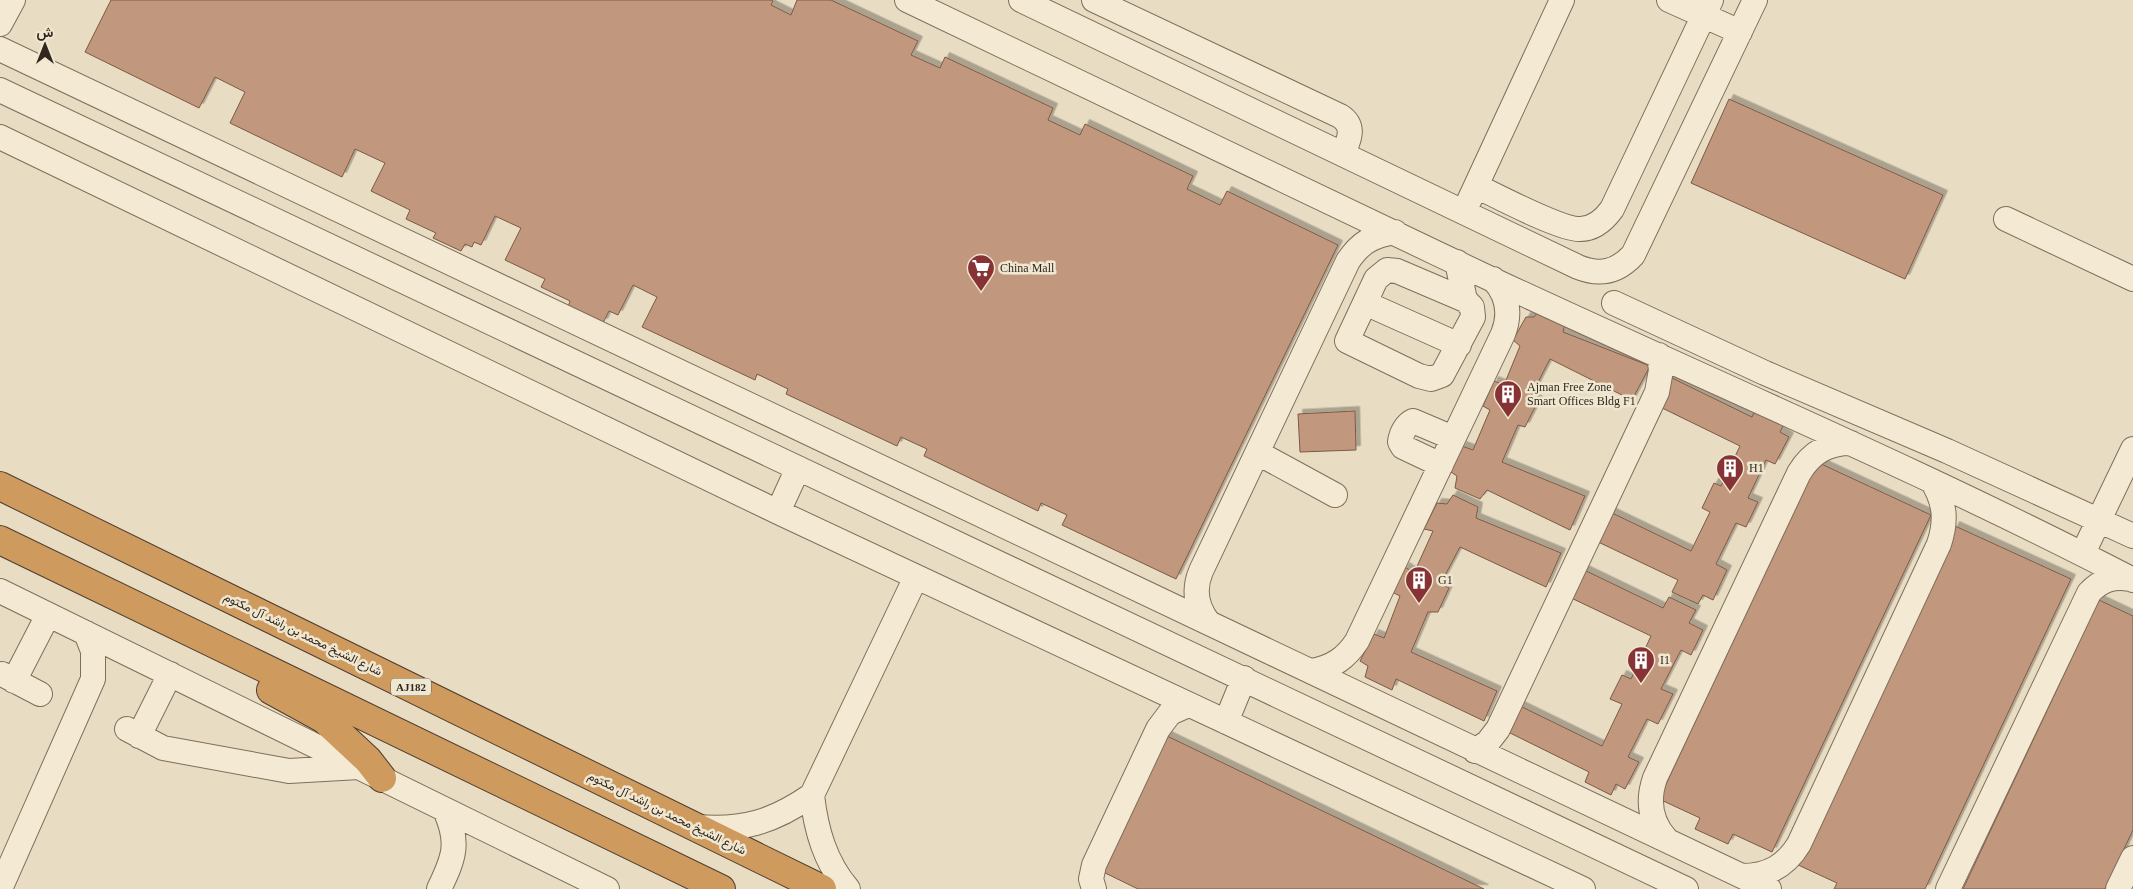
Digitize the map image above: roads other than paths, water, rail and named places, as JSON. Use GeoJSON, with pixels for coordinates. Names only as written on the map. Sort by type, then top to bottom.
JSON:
{"type":"FeatureCollection","features":[{"type":"Feature","properties":{"kind":"highway","name":"شارع الشيخ محمد بن راشد آل مكتوم"},"geometry":{"type":"LineString","coordinates":[[0,486],[822,889]]}},
{"type":"Feature","properties":{"kind":"highway"},"geometry":{"type":"LineString","coordinates":[[0,540],[721,889]]}},
{"type":"Feature","properties":{"kind":"highway"},"geometry":{"type":"LineString","coordinates":[[224,648],[243,672],[264,686],[324,719],[368,760],[371,772]]}},
{"type":"Feature","properties":{"kind":"street"},"geometry":{"type":"LineString","coordinates":[[0,24],[13,0]]}},
{"type":"Feature","properties":{"kind":"street"},"geometry":{"type":"LineString","coordinates":[[907,0],[1492,279],[1932,481],[2083,553],[2132,580]]}},
{"type":"Feature","properties":{"kind":"street"},"geometry":{"type":"LineString","coordinates":[[1094,0],[1340,116],[1348,123],[1350,134],[1343,154]]}},
{"type":"Feature","properties":{"kind":"street"},"geometry":{"type":"LineString","coordinates":[[1464,212],[1562,0]]}},
{"type":"Feature","properties":{"kind":"street"},"geometry":{"type":"LineString","coordinates":[[1669,0],[1708,8],[1740,32]]}},
{"type":"Feature","properties":{"kind":"street"},"geometry":{"type":"LineString","coordinates":[[1024,1],[1578,267],[1595,272],[1607,272],[1620,267],[1633,255],[1755,0]]}},
{"type":"Feature","properties":{"kind":"street"},"geometry":{"type":"LineString","coordinates":[[1476,186],[1571,228],[1590,227],[1599,223],[1612,209],[1708,8]]}},
{"type":"Feature","properties":{"kind":"street"},"geometry":{"type":"LineString","coordinates":[[0,49],[1769,889]]}},
{"type":"Feature","properties":{"kind":"street"},"geometry":{"type":"LineString","coordinates":[[0,90],[1686,889]]}},
{"type":"Feature","properties":{"kind":"street"},"geometry":{"type":"LineString","coordinates":[[0,137],[778,512],[1582,889]]}},
{"type":"Feature","properties":{"kind":"street"},"geometry":{"type":"LineString","coordinates":[[2006,219],[2133,279]]}},
{"type":"Feature","properties":{"kind":"street"},"geometry":{"type":"LineString","coordinates":[[1209,623],[1199,608],[1196,598],[1198,580],[1354,251],[1372,237],[1395,232]]}},
{"type":"Feature","properties":{"kind":"street"},"geometry":{"type":"LineString","coordinates":[[1457,262],[1464,300]]}},
{"type":"Feature","properties":{"kind":"street"},"geometry":{"type":"LineString","coordinates":[[1318,327],[1419,376],[1431,378],[1442,374],[1446,370],[1473,317],[1472,307],[1464,300],[1392,270],[1379,275],[1347,341]]}},
{"type":"Feature","properties":{"kind":"street"},"geometry":{"type":"LineString","coordinates":[[1602,329],[1614,303],[1614,282],[1607,272]]}},
{"type":"Feature","properties":{"kind":"street"},"geometry":{"type":"LineString","coordinates":[[1312,671],[1334,664],[1351,650],[1357,641],[1507,325],[1507,305],[1504,295],[1492,279]]}},
{"type":"Feature","properties":{"kind":"street"},"geometry":{"type":"LineString","coordinates":[[1365,303],[1459,345]]}},
{"type":"Feature","properties":{"kind":"street"},"geometry":{"type":"LineString","coordinates":[[1614,303],[1765,372],[2099,519],[2133,536]]}},
{"type":"Feature","properties":{"kind":"street"},"geometry":{"type":"LineString","coordinates":[[1475,751],[1488,742],[1498,730],[1657,392],[1661,370],[1659,355]]}},
{"type":"Feature","properties":{"kind":"street"},"geometry":{"type":"LineString","coordinates":[[1441,464],[1403,447],[1400,438],[1407,424],[1413,421],[1454,438]]}},
{"type":"Feature","properties":{"kind":"street"},"geometry":{"type":"LineString","coordinates":[[1666,839],[1656,826],[1650,810],[1650,800],[1655,778],[1800,473],[1812,456],[1820,450],[1830,445],[1851,443]]}},
{"type":"Feature","properties":{"kind":"street"},"geometry":{"type":"LineString","coordinates":[[2083,553],[2133,449]]}},
{"type":"Feature","properties":{"kind":"street"},"geometry":{"type":"LineString","coordinates":[[1258,453],[1335,494]]}},
{"type":"Feature","properties":{"kind":"street"},"geometry":{"type":"LineString","coordinates":[[778,512],[798,468]]}},
{"type":"Feature","properties":{"kind":"street"},"geometry":{"type":"LineString","coordinates":[[1742,876],[1754,876],[1776,869],[1786,862],[1799,844],[1939,544],[1944,522],[1944,511],[1942,500],[1932,481]]}},
{"type":"Feature","properties":{"kind":"street"},"geometry":{"type":"LineString","coordinates":[[975,512],[1012,569]]}},
{"type":"Feature","properties":{"kind":"street"},"geometry":{"type":"LineString","coordinates":[[695,827],[720,829],[761,822],[792,809],[812,795],[916,577]]}},
{"type":"Feature","properties":{"kind":"street"},"geometry":{"type":"LineString","coordinates":[[1948,889],[2089,593],[2103,581],[2121,577],[2132,580]]}},
{"type":"Feature","properties":{"kind":"street"},"geometry":{"type":"LineString","coordinates":[[0,591],[607,889]]}},
{"type":"Feature","properties":{"kind":"street"},"geometry":{"type":"LineString","coordinates":[[40,694],[7,677],[48,614]]}},
{"type":"Feature","properties":{"kind":"street"},"geometry":{"type":"LineString","coordinates":[[86,633],[92,651],[93,679]]}},
{"type":"Feature","properties":{"kind":"street"},"geometry":{"type":"LineString","coordinates":[[0,889],[93,679],[107,666],[134,657]]}},
{"type":"Feature","properties":{"kind":"street"},"geometry":{"type":"LineString","coordinates":[[170,674],[133,732],[163,748],[289,771],[371,772]]}},
{"type":"Feature","properties":{"kind":"street"},"geometry":{"type":"LineString","coordinates":[[1226,722],[1244,678]]}},
{"type":"Feature","properties":{"kind":"street"},"geometry":{"type":"LineString","coordinates":[[1094,889],[1091,879],[1094,865],[1158,729],[1170,713],[1188,705]]}},
{"type":"Feature","properties":{"kind":"street"},"geometry":{"type":"LineString","coordinates":[[812,795],[814,818],[820,840],[829,861],[848,889]]}},
{"type":"Feature","properties":{"kind":"street"},"geometry":{"type":"LineString","coordinates":[[439,889],[453,859],[453,834],[445,810]]}},
{"type":"Feature","properties":{"kind":"street"},"geometry":{"type":"LineString","coordinates":[[453,859],[474,844],[500,837]]}},
{"type":"Feature","properties":{"kind":"street"},"geometry":{"type":"LineString","coordinates":[[2118,889],[2133,858]]}},
{"type":"Feature","properties":{"kind":"place","name":"China Mall"},"geometry":{"type":"Point","coordinates":[981,292]}},
{"type":"Feature","properties":{"kind":"place","name":"Ajman Free Zone Smart Offices Bldg F1"},"geometry":{"type":"Point","coordinates":[1508,418]}},
{"type":"Feature","properties":{"kind":"place","name":"H1"},"geometry":{"type":"Point","coordinates":[1730,492]}},
{"type":"Feature","properties":{"kind":"place","name":"G1"},"geometry":{"type":"Point","coordinates":[1419,604]}},
{"type":"Feature","properties":{"kind":"place","name":"I1"},"geometry":{"type":"Point","coordinates":[1641,684]}}]}
